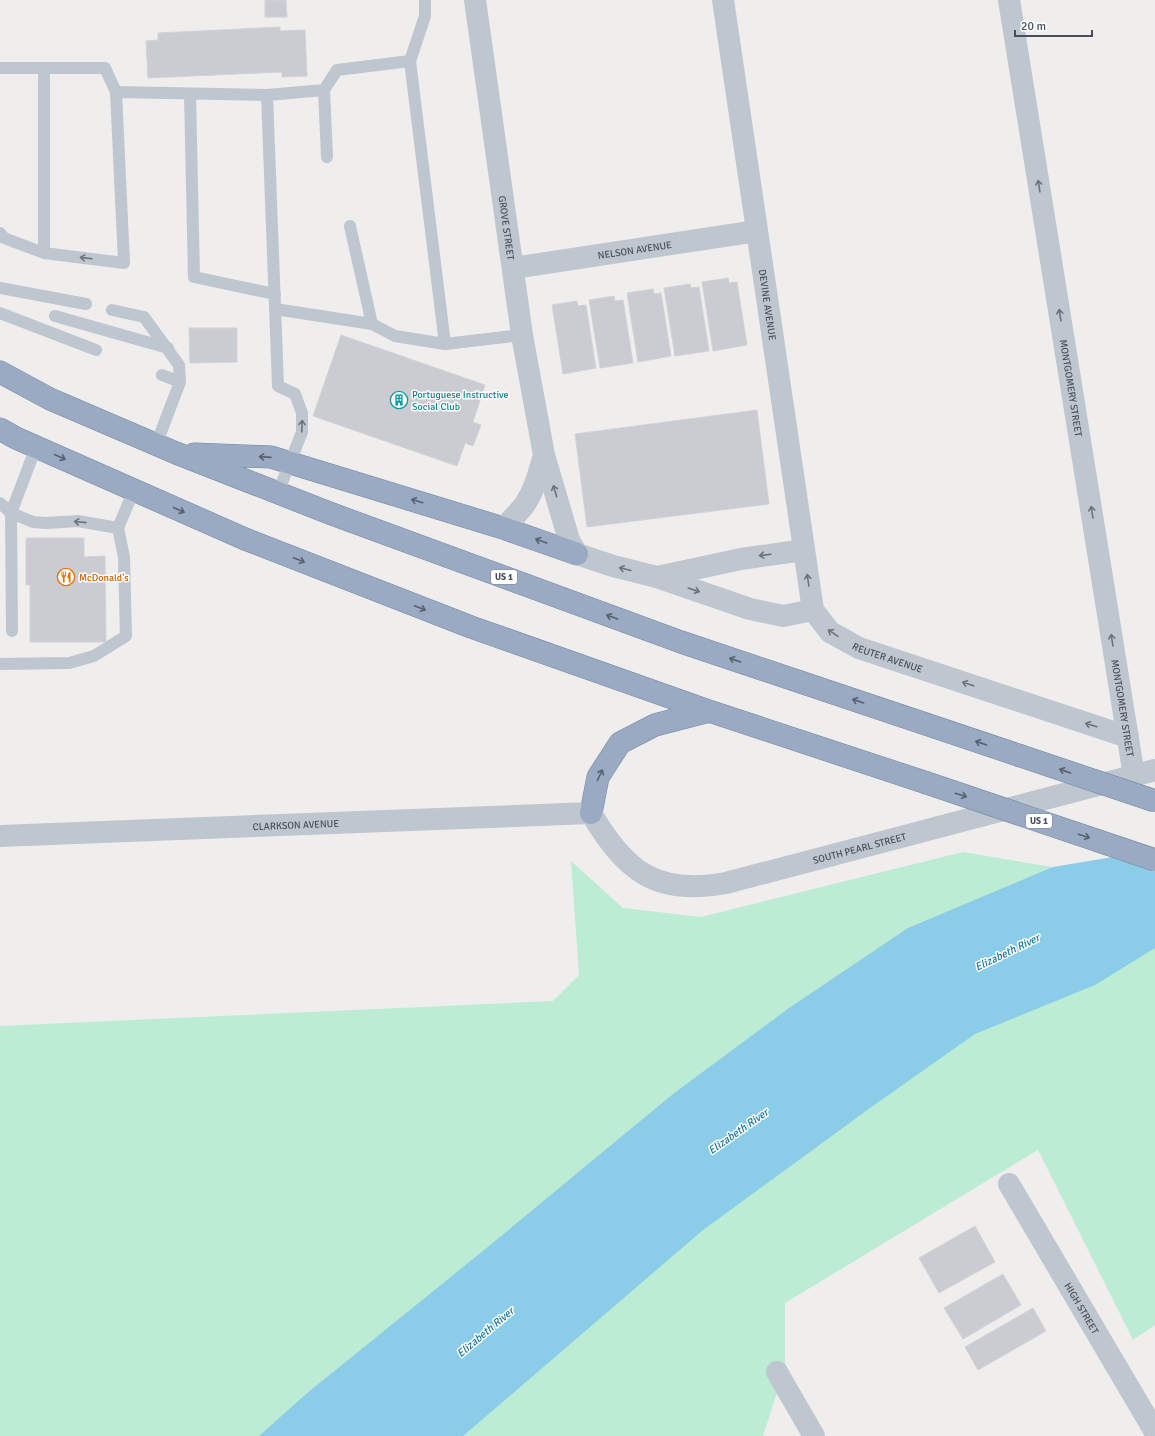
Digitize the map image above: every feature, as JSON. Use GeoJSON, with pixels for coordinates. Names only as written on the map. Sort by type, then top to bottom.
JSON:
{"type":"FeatureCollection","features":[{"type":"Feature","properties":{"kind":"highway","name":"US 1"},"geometry":{"type":"LineString","coordinates":[[0,372],[50,399],[156,445],[339,517],[681,642],[1155,801]]}},
{"type":"Feature","properties":{"kind":"highway","name":"US 1"},"geometry":{"type":"LineString","coordinates":[[0,429],[36,447],[245,540],[471,628],[709,710],[1155,860]]}},
{"type":"Feature","properties":{"kind":"highway"},"geometry":{"type":"LineString","coordinates":[[176,453],[270,457],[503,528],[577,554]]}},
{"type":"Feature","properties":{"kind":"highway"},"geometry":{"type":"LineString","coordinates":[[591,813],[598,777],[620,743],[655,725],[709,710]]}},
{"type":"Feature","properties":{"kind":"street","name":"GROVE STREET"},"geometry":{"type":"LineString","coordinates":[[475,0],[522,335],[544,455],[569,540],[577,554]]}},
{"type":"Feature","properties":{"kind":"street","name":"DEVINE AVENUE"},"geometry":{"type":"LineString","coordinates":[[723,0],[812,610]]}},
{"type":"Feature","properties":{"kind":"street","name":"MONTGOMERY STREET"},"geometry":{"type":"LineString","coordinates":[[1009,0],[1134,776]]}},
{"type":"Feature","properties":{"kind":"street","name":"NELSON AVENUE"},"geometry":{"type":"LineString","coordinates":[[513,268],[757,231]]}},
{"type":"Feature","properties":{"kind":"street","name":"GROVE STREET"},"geometry":{"type":"LineString","coordinates":[[503,528],[528,499],[535,485],[544,455]]}},
{"type":"Feature","properties":{"kind":"street"},"geometry":{"type":"LineString","coordinates":[[657,577],[741,559],[804,550]]}},
{"type":"Feature","properties":{"kind":"street"},"geometry":{"type":"LineString","coordinates":[[577,554],[612,566],[657,577],[750,609],[783,616],[812,610]]}},
{"type":"Feature","properties":{"kind":"street","name":"REUTER AVENUE"},"geometry":{"type":"LineString","coordinates":[[812,610],[830,632],[859,648],[1128,737]]}},
{"type":"Feature","properties":{"kind":"street","name":"SOUTH PEARL STREET"},"geometry":{"type":"LineString","coordinates":[[591,813],[613,847],[636,869],[649,877],[667,884],[687,887],[707,887],[839,854],[1155,770]]}},
{"type":"Feature","properties":{"kind":"street","name":"CLARKSON AVENUE"},"geometry":{"type":"LineString","coordinates":[[0,836],[591,813]]}},
{"type":"Feature","properties":{"kind":"street","name":"HIGH STREET"},"geometry":{"type":"LineString","coordinates":[[1009,1184],[1155,1432]]}},
{"type":"Feature","properties":{"kind":"street"},"geometry":{"type":"LineString","coordinates":[[777,1372],[814,1436]]}},
{"type":"Feature","properties":{"kind":"lane"},"geometry":{"type":"LineString","coordinates":[[425,0],[425,16],[410,61],[445,344]]}},
{"type":"Feature","properties":{"kind":"lane"},"geometry":{"type":"LineString","coordinates":[[327,157],[324,90],[337,70],[410,61]]}},
{"type":"Feature","properties":{"kind":"lane"},"geometry":{"type":"LineString","coordinates":[[0,68],[105,68],[116,92],[124,263],[44,253],[4,238],[0,234]]}},
{"type":"Feature","properties":{"kind":"lane"},"geometry":{"type":"LineString","coordinates":[[44,68],[44,253]]}},
{"type":"Feature","properties":{"kind":"lane"},"geometry":{"type":"LineString","coordinates":[[116,92],[267,95],[324,90]]}},
{"type":"Feature","properties":{"kind":"lane"},"geometry":{"type":"LineString","coordinates":[[190,94],[194,277],[275,294]]}},
{"type":"Feature","properties":{"kind":"lane"},"geometry":{"type":"LineString","coordinates":[[267,95],[278,386],[295,394],[302,413],[302,432],[278,493]]}},
{"type":"Feature","properties":{"kind":"lane"},"geometry":{"type":"LineString","coordinates":[[350,226],[372,324]]}},
{"type":"Feature","properties":{"kind":"lane"},"geometry":{"type":"LineString","coordinates":[[0,288],[86,304]]}},
{"type":"Feature","properties":{"kind":"lane"},"geometry":{"type":"LineString","coordinates":[[48,331],[62,299]]}},
{"type":"Feature","properties":{"kind":"lane"},"geometry":{"type":"LineString","coordinates":[[276,309],[372,324],[395,336],[445,344],[522,335]]}},
{"type":"Feature","properties":{"kind":"lane"},"geometry":{"type":"LineString","coordinates":[[112,310],[144,317],[179,365],[180,382],[156,445]]}},
{"type":"Feature","properties":{"kind":"lane"},"geometry":{"type":"LineString","coordinates":[[0,313],[96,350]]}},
{"type":"Feature","properties":{"kind":"lane"},"geometry":{"type":"LineString","coordinates":[[55,316],[168,348]]}},
{"type":"Feature","properties":{"kind":"lane"},"geometry":{"type":"LineString","coordinates":[[162,375],[180,382]]}},
{"type":"Feature","properties":{"kind":"lane"},"geometry":{"type":"LineString","coordinates":[[12,631],[11,513],[36,447]]}},
{"type":"Feature","properties":{"kind":"lane"},"geometry":{"type":"LineString","coordinates":[[0,664],[69,663],[94,656],[126,636],[124,557],[118,528],[134,490]]}},
{"type":"Feature","properties":{"kind":"lane"},"geometry":{"type":"LineString","coordinates":[[0,503],[11,513],[33,522],[46,523],[78,521],[118,528]]}},
{"type":"Feature","properties":{"kind":"green space"},"geometry":{"type":"Polygon","coordinates":[[[963,852],[1052,867],[1155,906],[1155,1325],[1133,1340],[1038,1150],[785,1303],[785,1368],[763,1436],[0,1436],[0,1026],[553,1001],[579,975],[571,861],[623,908],[701,917],[963,852]]]}},
{"type":"Feature","properties":{"kind":"water","name":"Elizabeth River"},"geometry":{"type":"Polygon","coordinates":[[[1155,850],[1155,948],[1095,985],[975,1034],[870,1108],[703,1230],[463,1436],[259,1436],[306,1394],[489,1246],[673,1094],[789,1008],[908,928],[1053,867],[1155,850]]]}},
{"type":"Feature","properties":{"kind":"building"},"geometry":{"type":"Polygon","coordinates":[[[265,0],[286,0],[287,17],[265,17],[265,0]]]}},
{"type":"Feature","properties":{"kind":"building"},"geometry":{"type":"Polygon","coordinates":[[[280,27],[280,31],[305,30],[307,76],[282,77],[282,72],[148,78],[146,41],[158,40],[158,33],[280,27]]]}},
{"type":"Feature","properties":{"kind":"building"},"geometry":{"type":"Polygon","coordinates":[[[728,278],[729,283],[737,282],[747,345],[713,351],[702,282],[728,278]]]}},
{"type":"Feature","properties":{"kind":"building"},"geometry":{"type":"Polygon","coordinates":[[[690,284],[691,288],[699,287],[709,351],[675,356],[664,288],[690,284]]]}},
{"type":"Feature","properties":{"kind":"building"},"geometry":{"type":"Polygon","coordinates":[[[653,289],[654,294],[661,293],[671,356],[638,362],[627,293],[653,289]]]}},
{"type":"Feature","properties":{"kind":"building"},"geometry":{"type":"Polygon","coordinates":[[[614,296],[615,301],[623,300],[633,363],[600,368],[589,300],[614,296]]]}},
{"type":"Feature","properties":{"kind":"building"},"geometry":{"type":"Polygon","coordinates":[[[577,301],[578,306],[586,305],[596,368],[563,374],[552,305],[577,301]]]}},
{"type":"Feature","properties":{"kind":"building"},"geometry":{"type":"Polygon","coordinates":[[[189,328],[237,328],[237,362],[190,363],[189,328]]]}},
{"type":"Feature","properties":{"kind":"building","name":"Portuguese Instructive Social Club"},"geometry":{"type":"Polygon","coordinates":[[[341,335],[485,385],[473,422],[481,425],[473,446],[465,443],[457,466],[313,416],[341,335]]]}},
{"type":"Feature","properties":{"kind":"building"},"geometry":{"type":"Polygon","coordinates":[[[757,410],[769,504],[587,527],[575,434],[757,410]]]}},
{"type":"Feature","properties":{"kind":"building"},"geometry":{"type":"Polygon","coordinates":[[[26,538],[84,538],[84,557],[105,556],[106,642],[30,642],[30,585],[26,585],[26,538]]]}},
{"type":"Feature","properties":{"kind":"building"},"geometry":{"type":"Polygon","coordinates":[[[975,1226],[995,1262],[939,1293],[919,1258],[975,1226]]]}},
{"type":"Feature","properties":{"kind":"building"},"geometry":{"type":"Polygon","coordinates":[[[1003,1274],[1021,1305],[963,1339],[944,1308],[1003,1274]]]}},
{"type":"Feature","properties":{"kind":"building"},"geometry":{"type":"Polygon","coordinates":[[[1033,1308],[1046,1331],[978,1370],[965,1347],[1033,1308]]]}},
{"type":"Feature","properties":{"kind":"place","name":"Portuguese Instructive Social Club"},"geometry":{"type":"Point","coordinates":[399,400]}},
{"type":"Feature","properties":{"kind":"place","name":"McDonald's"},"geometry":{"type":"Point","coordinates":[66,577]}}]}
